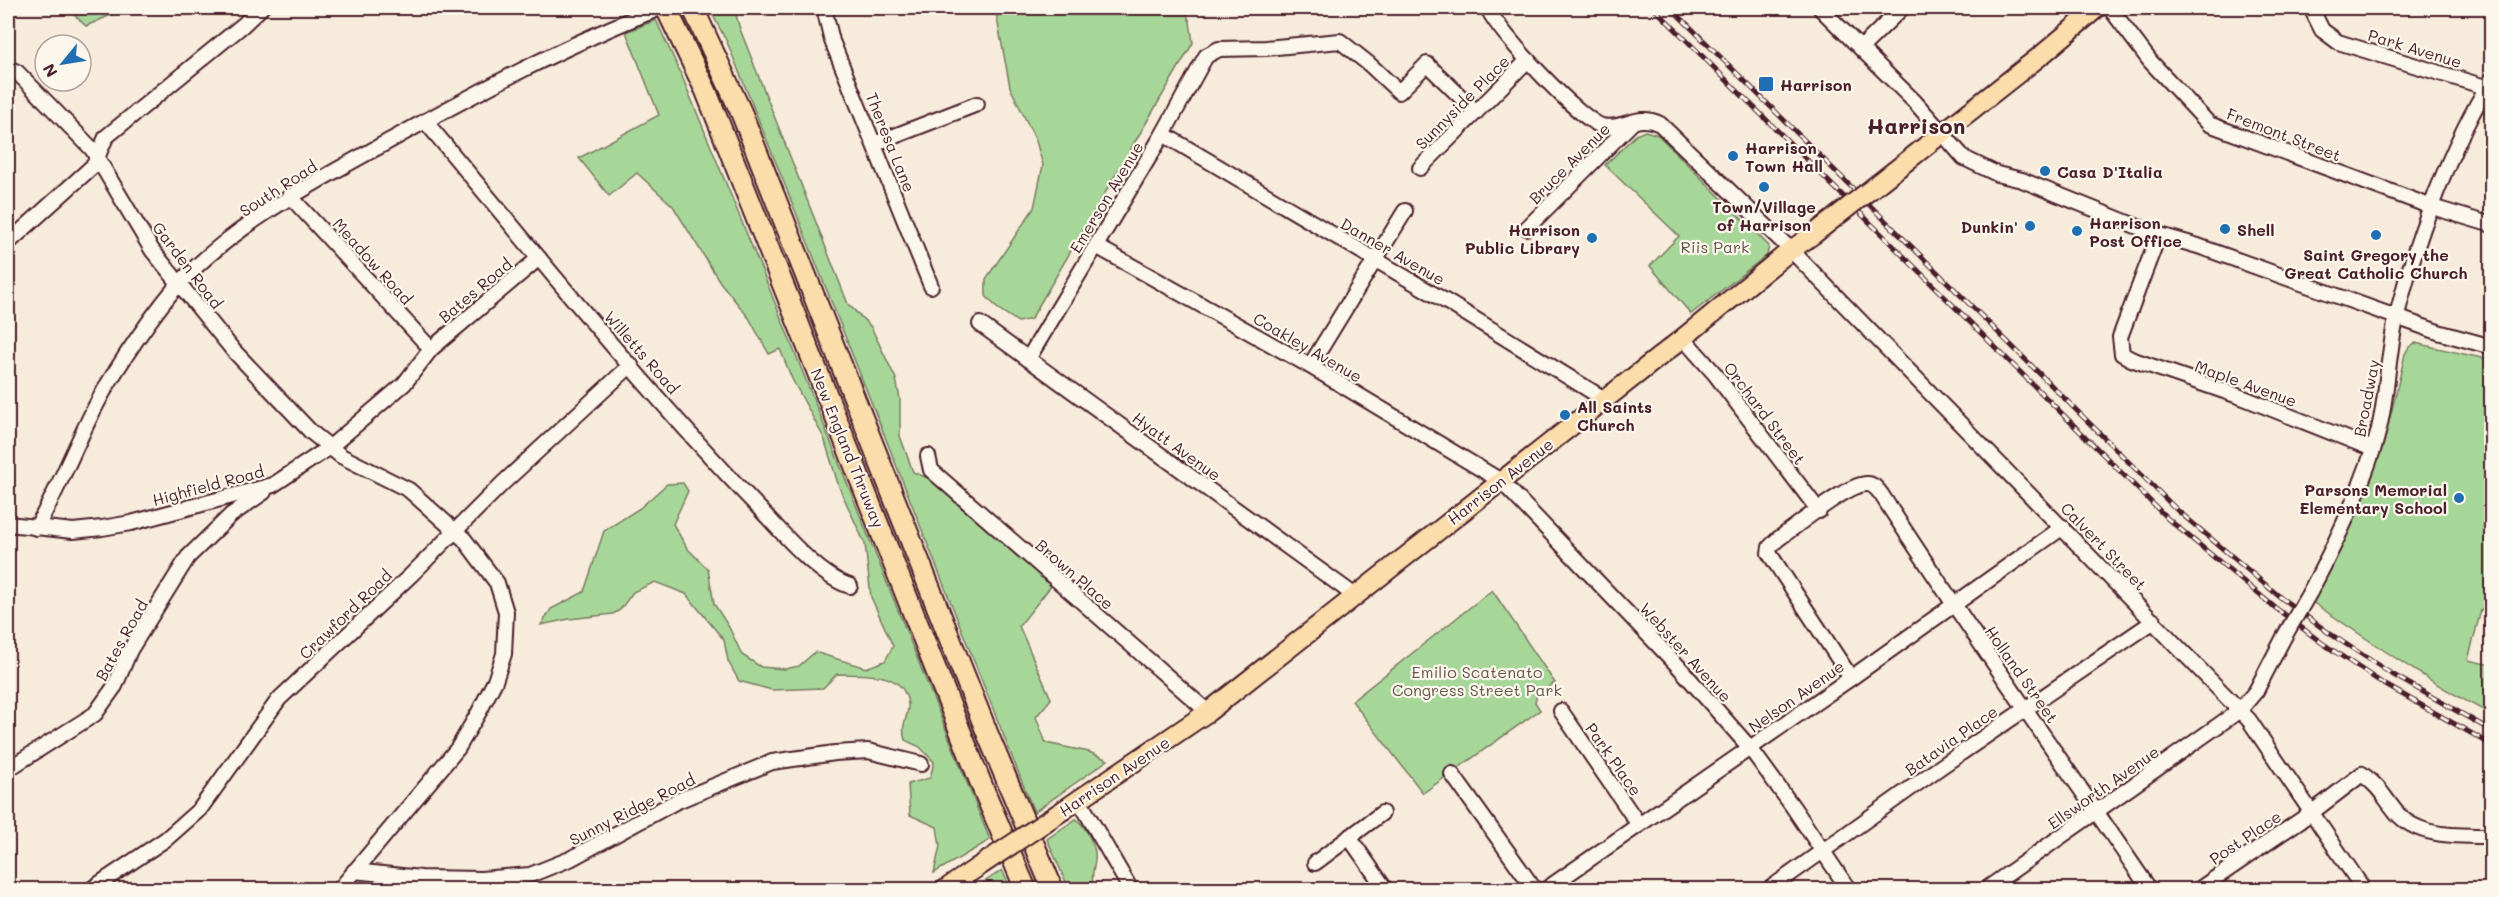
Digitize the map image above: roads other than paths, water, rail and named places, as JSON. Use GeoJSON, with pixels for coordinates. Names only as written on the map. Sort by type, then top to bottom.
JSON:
{"type":"FeatureCollection","features":[{"type":"Feature","properties":{"kind":"highway","name":"New England Thruway"},"geometry":{"type":"LineString","coordinates":[[666,8],[706,91],[978,776],[1026,890]]}},
{"type":"Feature","properties":{"kind":"highway","name":"New England Thruway"},"geometry":{"type":"LineString","coordinates":[[693,8],[741,112],[999,762],[1053,890]]}},
{"type":"Feature","properties":{"kind":"main road","name":"Harrison Avenue"},"geometry":{"type":"LineString","coordinates":[[944,890],[1208,712],[1683,338],[1791,250],[1943,134],[2097,8]]}},
{"type":"Feature","properties":{"kind":"street"},"geometry":{"type":"LineString","coordinates":[[8,243],[94,165],[106,137],[261,8]]}},
{"type":"Feature","properties":{"kind":"street","name":"South Road"},"geometry":{"type":"LineString","coordinates":[[36,528],[113,375],[164,301],[209,255],[290,196],[425,121],[595,33],[660,8]]}},
{"type":"Feature","properties":{"kind":"street","name":"Theresa Lane"},"geometry":{"type":"LineString","coordinates":[[824,8],[832,41],[931,286]]}},
{"type":"Feature","properties":{"kind":"street"},"geometry":{"type":"LineString","coordinates":[[1488,8],[1515,46],[1591,121],[1606,127],[1634,120]]}},
{"type":"Feature","properties":{"kind":"street"},"geometry":{"type":"LineString","coordinates":[[1820,8],[1862,48],[1964,158],[1997,174],[2022,180],[2121,221],[2198,246],[2396,318],[2492,347]]}},
{"type":"Feature","properties":{"kind":"street"},"geometry":{"type":"LineString","coordinates":[[1862,48],[1902,8]]}},
{"type":"Feature","properties":{"kind":"street","name":"Fremont Street"},"geometry":{"type":"LineString","coordinates":[[2110,8],[2150,61],[2209,124],[2432,207],[2492,225]]}},
{"type":"Feature","properties":{"kind":"street","name":"Park Avenue"},"geometry":{"type":"LineString","coordinates":[[2311,8],[2322,30],[2338,42],[2490,85]]}},
{"type":"Feature","properties":{"kind":"street","name":"Emerson Avenue"},"geometry":{"type":"LineString","coordinates":[[1028,359],[1210,52],[1219,49],[1266,48],[1340,41],[1399,92],[1427,64],[1476,112]]}},
{"type":"Feature","properties":{"kind":"street","name":"Sunnyside Place"},"geometry":{"type":"LineString","coordinates":[[1420,168],[1528,60]]}},
{"type":"Feature","properties":{"kind":"street","name":"Garden Road"},"geometry":{"type":"LineString","coordinates":[[8,68],[17,72],[75,130],[98,158],[152,250],[233,350],[311,432],[330,447]]}},
{"type":"Feature","properties":{"kind":"street","name":"Broadway"},"geometry":{"type":"LineString","coordinates":[[2240,710],[2256,691],[2310,592],[2373,449],[2382,416],[2396,318],[2413,256],[2469,120],[2490,85]]}},
{"type":"Feature","properties":{"kind":"street"},"geometry":{"type":"LineString","coordinates":[[874,144],[977,104]]}},
{"type":"Feature","properties":{"kind":"street","name":"Bruce Avenue"},"geometry":{"type":"LineString","coordinates":[[1527,228],[1634,120]]}},
{"type":"Feature","properties":{"kind":"street","name":"Calvert Street"},"geometry":{"type":"LineString","coordinates":[[1634,120],[1652,120],[1660,124],[1791,250],[2240,710],[2364,890]]}},
{"type":"Feature","properties":{"kind":"street","name":"Willetts Road"},"geometry":{"type":"LineString","coordinates":[[425,121],[539,258],[732,480],[788,538],[835,581],[850,586]]}},
{"type":"Feature","properties":{"kind":"street","name":"Danner Avenue"},"geometry":{"type":"LineString","coordinates":[[1163,134],[1452,305],[1604,399]]}},
{"type":"Feature","properties":{"kind":"street","name":"Meadow Road"},"geometry":{"type":"LineString","coordinates":[[290,196],[431,350]]}},
{"type":"Feature","properties":{"kind":"street"},"geometry":{"type":"LineString","coordinates":[[1310,366],[1406,211]]}},
{"type":"Feature","properties":{"kind":"street","name":"Maple Avenue"},"geometry":{"type":"LineString","coordinates":[[2158,234],[2120,338],[2122,354],[2244,398],[2373,449]]}},
{"type":"Feature","properties":{"kind":"street","name":"Coakley Avenue"},"geometry":{"type":"LineString","coordinates":[[1096,246],[1310,366],[1501,481]]}},
{"type":"Feature","properties":{"kind":"street","name":"Bates Road"},"geometry":{"type":"LineString","coordinates":[[330,447],[404,384],[431,350],[539,258]]}},
{"type":"Feature","properties":{"kind":"street","name":"Hyatt Avenue"},"geometry":{"type":"LineString","coordinates":[[980,324],[1354,596]]}},
{"type":"Feature","properties":{"kind":"street","name":"Orchard Street"},"geometry":{"type":"LineString","coordinates":[[1683,338],[1715,374],[1819,511]]}},
{"type":"Feature","properties":{"kind":"street","name":"Crawford Road"},"geometry":{"type":"LineString","coordinates":[[90,890],[166,839],[200,809],[279,699],[631,365]]}},
{"type":"Feature","properties":{"kind":"street"},"geometry":{"type":"LineString","coordinates":[[330,447],[341,456],[409,490],[464,539],[497,583],[507,612],[504,654],[495,681],[458,748],[339,890]]}},
{"type":"Feature","properties":{"kind":"street","name":"Highfield Road"},"geometry":{"type":"LineString","coordinates":[[8,524],[73,531],[131,523],[273,485],[330,447]]}},
{"type":"Feature","properties":{"kind":"street","name":"Brown Place"},"geometry":{"type":"LineString","coordinates":[[928,456],[931,470],[1208,712]]}},
{"type":"Feature","properties":{"kind":"street","name":"Webster Avenue"},"geometry":{"type":"LineString","coordinates":[[1501,481],[1679,667],[1749,748],[1849,890]]}},
{"type":"Feature","properties":{"kind":"street","name":"Holland Street"},"geometry":{"type":"LineString","coordinates":[[1819,511],[1852,488],[1863,484],[1873,485],[1881,494],[1952,605],[2026,708],[2150,890]]}},
{"type":"Feature","properties":{"kind":"street","name":"Bates Road"},"geometry":{"type":"LineString","coordinates":[[8,769],[95,714],[116,686],[130,650],[188,557],[231,515],[273,485]]}},
{"type":"Feature","properties":{"kind":"street"},"geometry":{"type":"LineString","coordinates":[[1819,511],[1770,547],[1769,553],[1851,678]]}},
{"type":"Feature","properties":{"kind":"street","name":"Nelson Avenue"},"geometry":{"type":"LineString","coordinates":[[1545,890],[1851,678],[2063,527]]}},
{"type":"Feature","properties":{"kind":"street","name":"Batavia Place"},"geometry":{"type":"LineString","coordinates":[[1768,890],[2026,708],[2154,621]]}},
{"type":"Feature","properties":{"kind":"street","name":"Ellsworth Avenue"},"geometry":{"type":"LineString","coordinates":[[1985,890],[2240,710]]}},
{"type":"Feature","properties":{"kind":"street","name":"Park Place"},"geometry":{"type":"LineString","coordinates":[[1561,711],[1639,825]]}},
{"type":"Feature","properties":{"kind":"street","name":"Sunny Ridge Road"},"geometry":{"type":"LineString","coordinates":[[354,871],[433,878],[481,879],[530,875],[570,859],[675,802],[772,762],[868,751],[921,764]]}},
{"type":"Feature","properties":{"kind":"street"},"geometry":{"type":"LineString","coordinates":[[1452,774],[1535,890]]}},
{"type":"Feature","properties":{"kind":"street","name":"Post Place"},"geometry":{"type":"LineString","coordinates":[[2198,890],[2311,813],[2362,774],[2378,786],[2397,814],[2418,829],[2462,836],[2492,836]]}},
{"type":"Feature","properties":{"kind":"street"},"geometry":{"type":"LineString","coordinates":[[1072,805],[1131,890]]}},
{"type":"Feature","properties":{"kind":"street"},"geometry":{"type":"LineString","coordinates":[[1315,863],[1382,813]]}},
{"type":"Feature","properties":{"kind":"street"},"geometry":{"type":"LineString","coordinates":[[1349,837],[1386,890]]}},
{"type":"Feature","properties":{"kind":"railway"},"geometry":{"type":"LineString","coordinates":[[1654,8],[2168,519],[2273,606],[2322,643],[2382,683],[2492,745]]}},
{"type":"Feature","properties":{"kind":"railway"},"geometry":{"type":"LineString","coordinates":[[1671,8],[2177,510],[2280,597],[2329,633],[2390,673],[2492,731]]}},
{"type":"Feature","properties":{"kind":"place","name":"Harrison"},"geometry":{"type":"Point","coordinates":[1766,84]}},
{"type":"Feature","properties":{"kind":"place","name":"Harrison Town Hall"},"geometry":{"type":"Point","coordinates":[1733,156]}},
{"type":"Feature","properties":{"kind":"place","name":"Casa D'Italia"},"geometry":{"type":"Point","coordinates":[2045,171]}},
{"type":"Feature","properties":{"kind":"place","name":"Town/Village of Harrison"},"geometry":{"type":"Point","coordinates":[1764,187]}},
{"type":"Feature","properties":{"kind":"place","name":"Dunkin'"},"geometry":{"type":"Point","coordinates":[2030,226]}},
{"type":"Feature","properties":{"kind":"place","name":"Shell"},"geometry":{"type":"Point","coordinates":[2225,229]}},
{"type":"Feature","properties":{"kind":"place","name":"Harrison Post Office"},"geometry":{"type":"Point","coordinates":[2077,231]}},
{"type":"Feature","properties":{"kind":"place","name":"Saint Gregory the Great Catholic Church"},"geometry":{"type":"Point","coordinates":[2376,235]}},
{"type":"Feature","properties":{"kind":"place","name":"Harrison Public Library"},"geometry":{"type":"Point","coordinates":[1592,238]}},
{"type":"Feature","properties":{"kind":"place","name":"All Saints Church"},"geometry":{"type":"Point","coordinates":[1565,415]}},
{"type":"Feature","properties":{"kind":"place","name":"Parsons Memorial Elementary School"},"geometry":{"type":"Point","coordinates":[2459,498]}},
{"type":"Feature","properties":{"kind":"district","name":"Harrison"},"geometry":{"type":"Point","coordinates":[1916,125]}},
{"type":"Feature","properties":{"kind":"park label","name":"Riis Park"},"geometry":{"type":"Point","coordinates":[1715,246]}},
{"type":"Feature","properties":{"kind":"park label","name":"Emilio Scatenato Congress Street Park"},"geometry":{"type":"Point","coordinates":[1477,680]}}]}
